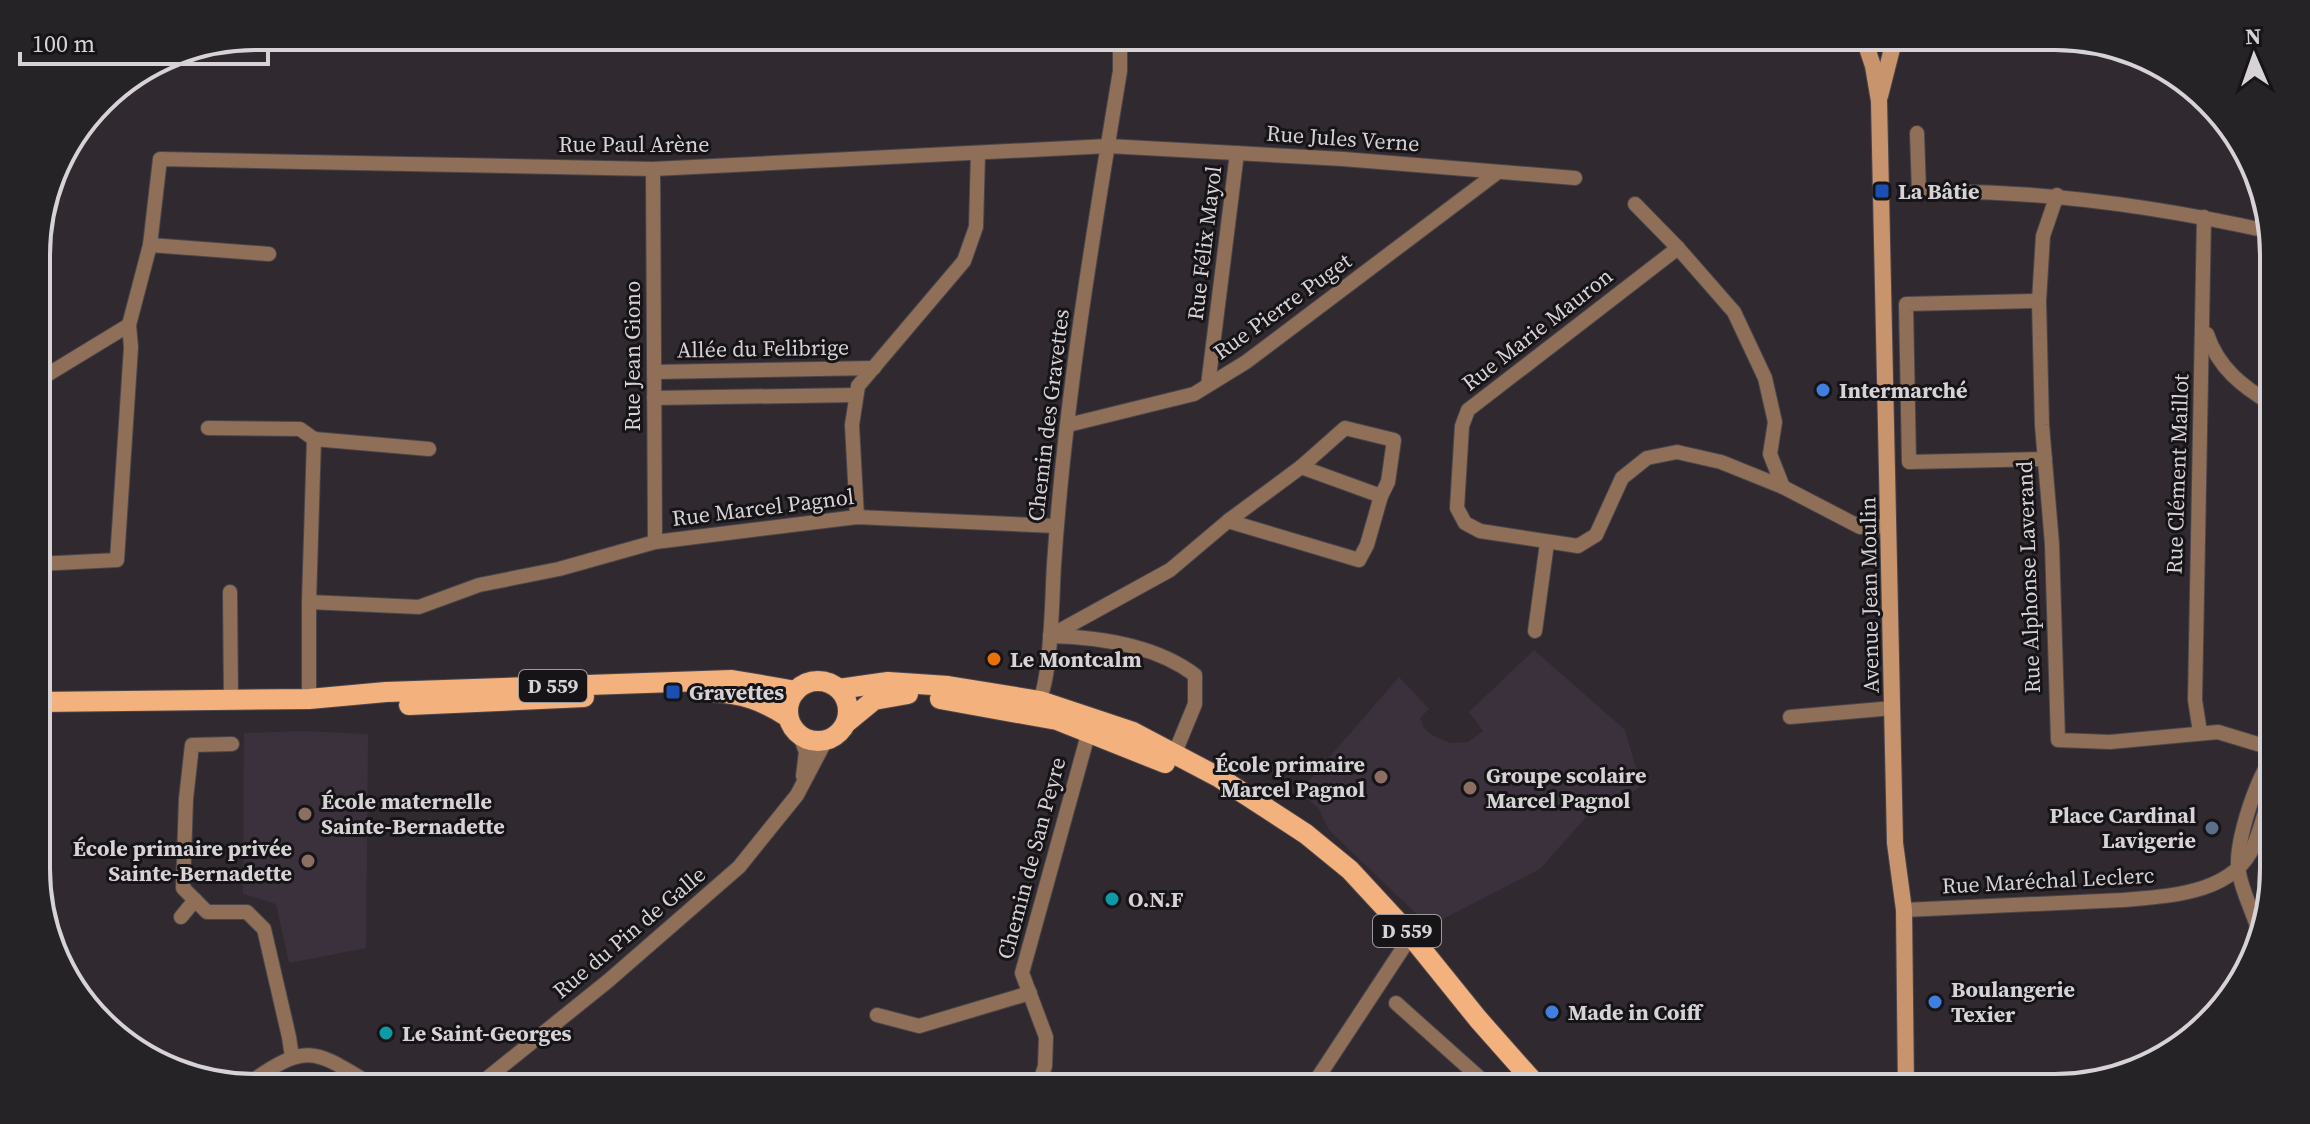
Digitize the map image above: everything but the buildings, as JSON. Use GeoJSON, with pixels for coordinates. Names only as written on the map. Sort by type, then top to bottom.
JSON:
{"type":"FeatureCollection","features":[{"type":"Feature","properties":{"kind":"main road","name":"D 559"},"geometry":{"type":"LineString","coordinates":[[50,702],[309,699],[386,692],[732,680],[796,691]]}},
{"type":"Feature","properties":{"kind":"main road"},"geometry":{"type":"LineString","coordinates":[[822,681],[839,689],[848,705],[846,723],[841,730],[826,740],[800,736],[788,717],[788,707],[796,691],[803,685],[822,681]]}},
{"type":"Feature","properties":{"kind":"main road","name":"D 559"},"geometry":{"type":"LineString","coordinates":[[839,689],[888,682],[948,686],[1040,701],[1133,732],[1220,778],[1306,834],[1350,870],[1411,936],[1527,1074]]}},
{"type":"Feature","properties":{"kind":"main road","name":"D 559"},"geometry":{"type":"LineString","coordinates":[[309,699],[387,705],[706,691],[747,696],[766,702],[788,717]]}},
{"type":"Feature","properties":{"kind":"main road","name":"D 559"},"geometry":{"type":"LineString","coordinates":[[846,723],[862,707],[886,696],[907,694],[1037,714],[1089,731],[1214,785],[1251,797]]}},
{"type":"Feature","properties":{"kind":"street","name":"Chemin des Gravettes"},"geometry":{"type":"LineString","coordinates":[[1040,701],[1050,636],[1056,526],[1079,331],[1120,71],[1120,50]]}},
{"type":"Feature","properties":{"kind":"street","name":"Avenue Jean Moulin"},"geometry":{"type":"LineString","coordinates":[[1868,50],[1879,101],[1895,843],[1904,910],[1906,1074]]}},
{"type":"Feature","properties":{"kind":"street","name":"Avenue Jean Moulin"},"geometry":{"type":"LineString","coordinates":[[1879,101],[1893,50]]}},
{"type":"Feature","properties":{"kind":"street"},"geometry":{"type":"LineString","coordinates":[[1917,133],[1919,192],[2057,195],[2204,217],[2258,229]]}},
{"type":"Feature","properties":{"kind":"street","name":"Rue Paul Arène"},"geometry":{"type":"LineString","coordinates":[[150,245],[160,159],[653,169],[1108,146]]}},
{"type":"Feature","properties":{"kind":"street","name":"Rue Jules Verne"},"geometry":{"type":"LineString","coordinates":[[1108,146],[1575,178]]}},
{"type":"Feature","properties":{"kind":"street"},"geometry":{"type":"LineString","coordinates":[[857,517],[852,425],[858,386],[964,261],[976,227],[978,153]]}},
{"type":"Feature","properties":{"kind":"street","name":"Rue Félix Mayol"},"geometry":{"type":"LineString","coordinates":[[1208,385],[1237,153]]}},
{"type":"Feature","properties":{"kind":"street","name":"Rue Jean Giono"},"geometry":{"type":"LineString","coordinates":[[653,169],[655,542]]}},
{"type":"Feature","properties":{"kind":"street","name":"Rue Pierre Puget"},"geometry":{"type":"LineString","coordinates":[[1068,425],[1194,394],[1246,362],[1498,172]]}},
{"type":"Feature","properties":{"kind":"street","name":"Rue Alphonse Laverand"},"geometry":{"type":"LineString","coordinates":[[2057,195],[2043,236],[2039,301],[2058,740],[2110,742],[2218,732],[2260,745]]}},
{"type":"Feature","properties":{"kind":"street"},"geometry":{"type":"LineString","coordinates":[[1635,204],[1734,312],[1765,378],[1775,422],[1770,454],[1783,487]]}},
{"type":"Feature","properties":{"kind":"street","name":"Rue Clément Maillot"},"geometry":{"type":"LineString","coordinates":[[2200,732],[2196,718],[2195,686],[2204,217]]}},
{"type":"Feature","properties":{"kind":"street"},"geometry":{"type":"LineString","coordinates":[[50,563],[117,560],[131,347],[129,325],[150,245],[269,254]]}},
{"type":"Feature","properties":{"kind":"street","name":"Rue Marie Mauron"},"geometry":{"type":"LineString","coordinates":[[1678,248],[1468,410],[1462,426],[1457,508],[1465,523],[1480,531],[1578,546],[1596,535],[1622,478],[1647,458],[1677,452],[1721,462],[1783,487],[1860,527],[1889,526]]}},
{"type":"Feature","properties":{"kind":"street"},"geometry":{"type":"LineString","coordinates":[[2039,301],[1906,304],[1909,462],[2045,459]]}},
{"type":"Feature","properties":{"kind":"street"},"geometry":{"type":"LineString","coordinates":[[2203,322],[2213,353],[2226,371],[2260,396]]}},
{"type":"Feature","properties":{"kind":"street"},"geometry":{"type":"LineString","coordinates":[[50,373],[129,325]]}},
{"type":"Feature","properties":{"kind":"street","name":"Allée du Felibrige"},"geometry":{"type":"LineString","coordinates":[[654,372],[874,368]]}},
{"type":"Feature","properties":{"kind":"street"},"geometry":{"type":"LineString","coordinates":[[654,398],[856,395]]}},
{"type":"Feature","properties":{"kind":"street"},"geometry":{"type":"LineString","coordinates":[[208,428],[300,429],[314,439],[429,449]]}},
{"type":"Feature","properties":{"kind":"street"},"geometry":{"type":"LineString","coordinates":[[1050,636],[1170,570],[1228,521],[1301,467],[1345,428],[1394,440],[1388,482],[1359,560],[1228,521]]}},
{"type":"Feature","properties":{"kind":"street"},"geometry":{"type":"LineString","coordinates":[[309,699],[314,439]]}},
{"type":"Feature","properties":{"kind":"street"},"geometry":{"type":"LineString","coordinates":[[1301,467],[1381,496]]}},
{"type":"Feature","properties":{"kind":"street","name":"Rue Marcel Pagnol"},"geometry":{"type":"LineString","coordinates":[[309,602],[419,607],[479,585],[559,569],[655,542],[857,517],[1056,526]]}},
{"type":"Feature","properties":{"kind":"street"},"geometry":{"type":"LineString","coordinates":[[1535,631],[1547,543]]}},
{"type":"Feature","properties":{"kind":"street"},"geometry":{"type":"LineString","coordinates":[[230,592],[231,701]]}},
{"type":"Feature","properties":{"kind":"street"},"geometry":{"type":"LineString","coordinates":[[1050,636],[1090,637],[1131,647],[1175,660],[1195,675],[1195,704],[1174,755]]}},
{"type":"Feature","properties":{"kind":"street"},"geometry":{"type":"LineString","coordinates":[[943,700],[1022,706],[1036,706],[1040,701]]}},
{"type":"Feature","properties":{"kind":"street"},"geometry":{"type":"LineString","coordinates":[[1790,717],[1893,708]]}},
{"type":"Feature","properties":{"kind":"street","name":"Chemin de San Peyre"},"geometry":{"type":"LineString","coordinates":[[1042,1074],[1046,1037],[1022,973],[1089,731]]}},
{"type":"Feature","properties":{"kind":"street","name":"Rue du Pin de Galle"},"geometry":{"type":"LineString","coordinates":[[797,795],[805,771],[806,752],[800,736]]}},
{"type":"Feature","properties":{"kind":"street","name":"Rue du Pin de Galle"},"geometry":{"type":"LineString","coordinates":[[492,1074],[608,981],[731,875],[797,795],[826,740]]}},
{"type":"Feature","properties":{"kind":"street"},"geometry":{"type":"LineString","coordinates":[[232,744],[192,745],[186,799],[183,888],[207,912],[247,912],[264,929],[292,1057]]}},
{"type":"Feature","properties":{"kind":"street"},"geometry":{"type":"LineString","coordinates":[[2254,915],[2238,870],[2242,838],[2260,777]]}},
{"type":"Feature","properties":{"kind":"street"},"geometry":{"type":"LineString","coordinates":[[2238,870],[2254,847],[2260,829]]}},
{"type":"Feature","properties":{"kind":"street","name":"Rue Maréchal Leclerc"},"geometry":{"type":"LineString","coordinates":[[1904,910],[2157,897],[2228,879],[2238,870]]}},
{"type":"Feature","properties":{"kind":"street"},"geometry":{"type":"LineString","coordinates":[[181,917],[195,900]]}},
{"type":"Feature","properties":{"kind":"street"},"geometry":{"type":"LineString","coordinates":[[1320,1074],[1411,936]]}},
{"type":"Feature","properties":{"kind":"street"},"geometry":{"type":"LineString","coordinates":[[877,1015],[919,1026],[1030,993]]}},
{"type":"Feature","properties":{"kind":"street"},"geometry":{"type":"LineString","coordinates":[[1396,1003],[1475,1074]]}},
{"type":"Feature","properties":{"kind":"street"},"geometry":{"type":"LineString","coordinates":[[262,1074],[302,1054],[317,1055],[354,1074]]}},
{"type":"Feature","properties":{"kind":"shaded area","name":"Groupe scolaire Marcel Pagnol"},"geometry":{"type":"Polygon","coordinates":[[[1534,650],[1625,730],[1641,786],[1616,804],[1586,817],[1540,869],[1429,926],[1329,830],[1319,809],[1300,791],[1399,677],[1429,709],[1420,718],[1424,728],[1450,743],[1468,742],[1483,731],[1469,712],[1534,650]]]}},
{"type":"Feature","properties":{"kind":"shaded area","name":"École maternelle Sainte-Bernadette"},"geometry":{"type":"Polygon","coordinates":[[[303,731],[368,734],[366,948],[289,963],[276,904],[243,894],[244,733],[303,731]]]}},
{"type":"Feature","properties":{"kind":"place","name":"La Bâtie"},"geometry":{"type":"Point","coordinates":[1882,191]}},
{"type":"Feature","properties":{"kind":"place","name":"Intermarché"},"geometry":{"type":"Point","coordinates":[1823,390]}},
{"type":"Feature","properties":{"kind":"place","name":"Le Montcalm"},"geometry":{"type":"Point","coordinates":[994,659]}},
{"type":"Feature","properties":{"kind":"place","name":"Gravettes"},"geometry":{"type":"Point","coordinates":[673,692]}},
{"type":"Feature","properties":{"kind":"place","name":"École primaire Marcel Pagnol"},"geometry":{"type":"Point","coordinates":[1381,777]}},
{"type":"Feature","properties":{"kind":"place","name":"Groupe scolaire Marcel Pagnol"},"geometry":{"type":"Point","coordinates":[1470,788]}},
{"type":"Feature","properties":{"kind":"place","name":"École maternelle Sainte-Bernadette"},"geometry":{"type":"Point","coordinates":[305,814]}},
{"type":"Feature","properties":{"kind":"place","name":"Place Cardinal Lavigerie"},"geometry":{"type":"Point","coordinates":[2212,828]}},
{"type":"Feature","properties":{"kind":"place","name":"École primaire privée Sainte-Bernadette"},"geometry":{"type":"Point","coordinates":[308,861]}},
{"type":"Feature","properties":{"kind":"place","name":"O.N.F"},"geometry":{"type":"Point","coordinates":[1112,899]}},
{"type":"Feature","properties":{"kind":"place","name":"Boulangerie Texier"},"geometry":{"type":"Point","coordinates":[1935,1002]}},
{"type":"Feature","properties":{"kind":"place","name":"Made in Coiff"},"geometry":{"type":"Point","coordinates":[1552,1012]}},
{"type":"Feature","properties":{"kind":"place","name":"Le Saint-Georges"},"geometry":{"type":"Point","coordinates":[386,1033]}}]}
